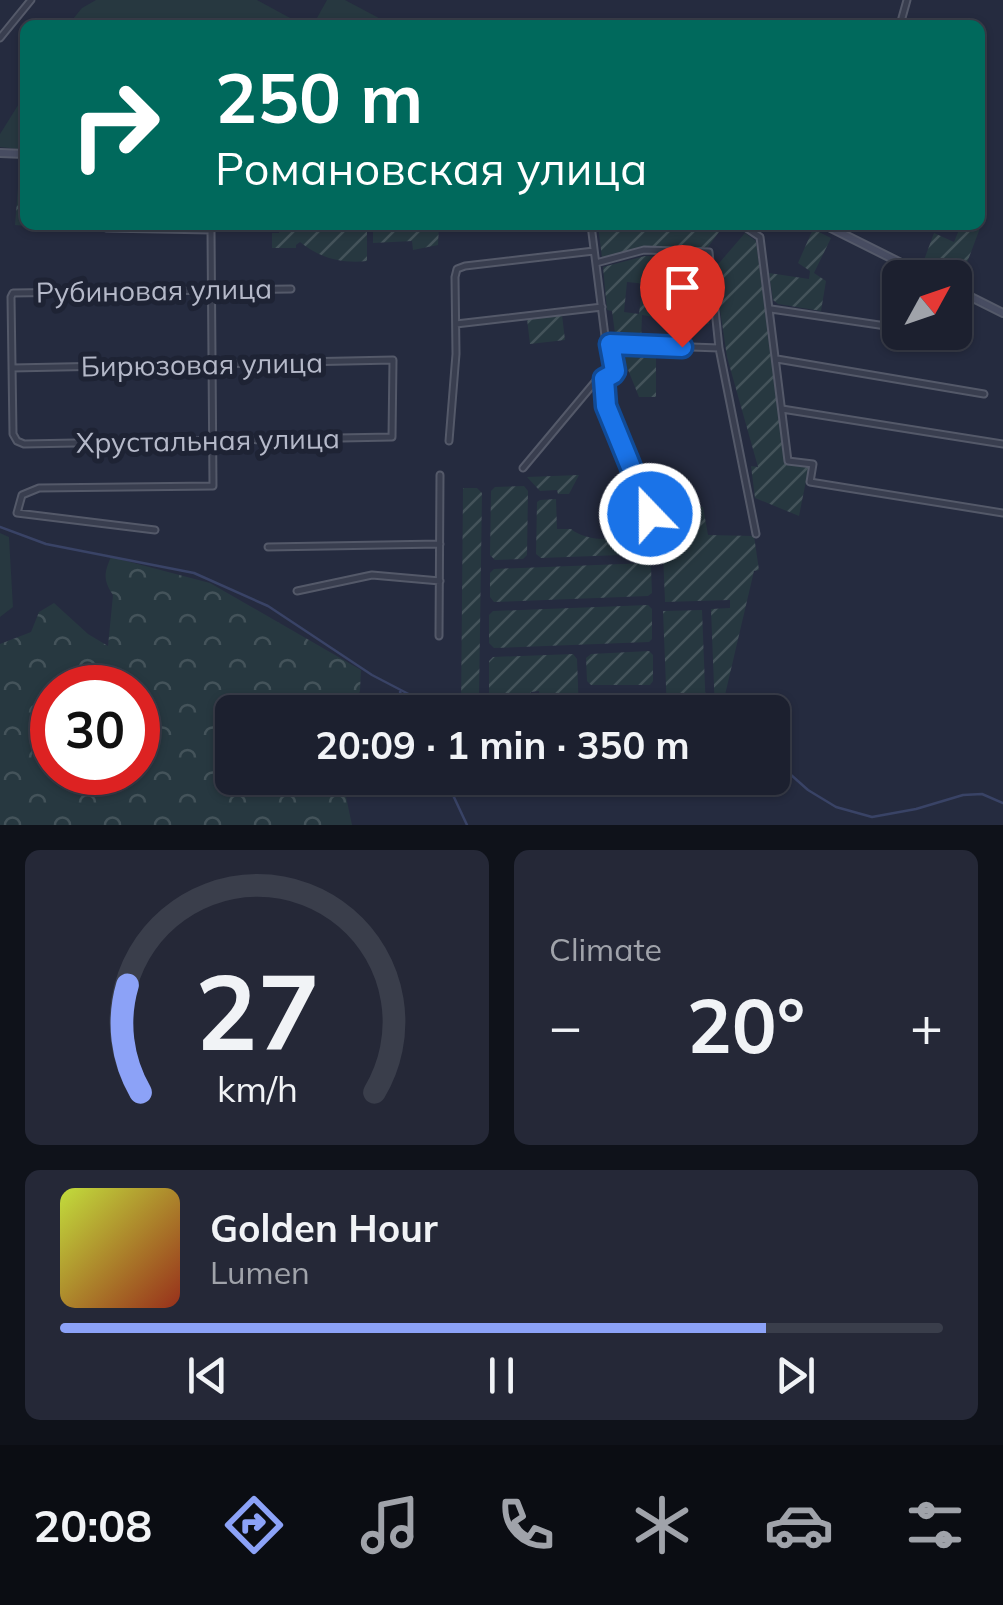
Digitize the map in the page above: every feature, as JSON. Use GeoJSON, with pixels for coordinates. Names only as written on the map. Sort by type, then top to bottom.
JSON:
{"type":"FeatureCollection","features":[{"type":"Feature","properties":{"kind":"main road"},"geometry":{"type":"LineString","coordinates":[[834,230],[895,260]]}},
{"type":"Feature","properties":{"kind":"main road"},"geometry":{"type":"LineString","coordinates":[[972,298],[1003,313]]}},
{"type":"Feature","properties":{"kind":"street"},"geometry":{"type":"LineString","coordinates":[[0,38],[31,0]]}},
{"type":"Feature","properties":{"kind":"street"},"geometry":{"type":"LineString","coordinates":[[155,530],[17,514],[22,495],[39,488],[214,486],[211,230]]}},
{"type":"Feature","properties":{"kind":"street"},"geometry":{"type":"LineString","coordinates":[[592,230],[605,336],[615,371],[604,379],[606,406],[650,514]]}},
{"type":"Feature","properties":{"kind":"street"},"geometry":{"type":"LineString","coordinates":[[750,230],[760,237],[788,461],[812,464],[810,482],[1003,514]]}},
{"type":"Feature","properties":{"kind":"street"},"geometry":{"type":"LineString","coordinates":[[596,262],[644,250],[710,252],[719,348],[756,534]]}},
{"type":"Feature","properties":{"kind":"street"},"geometry":{"type":"LineString","coordinates":[[449,441],[457,269],[594,251]]}},
{"type":"Feature","properties":{"kind":"street","name":"Рубиновая улица"},"geometry":{"type":"LineString","coordinates":[[12,368],[13,293],[291,289]]}},
{"type":"Feature","properties":{"kind":"street"},"geometry":{"type":"LineString","coordinates":[[456,324],[602,307]]}},
{"type":"Feature","properties":{"kind":"street"},"geometry":{"type":"LineString","coordinates":[[771,308],[882,325]]}},
{"type":"Feature","properties":{"kind":"street"},"geometry":{"type":"LineString","coordinates":[[610,344],[719,348]]}},
{"type":"Feature","properties":{"kind":"street","name":"Бирюзовая улица"},"geometry":{"type":"LineString","coordinates":[[12,368],[393,360],[392,437]]}},
{"type":"Feature","properties":{"kind":"street"},"geometry":{"type":"LineString","coordinates":[[776,360],[984,394]]}},
{"type":"Feature","properties":{"kind":"street","name":"Хрустальная улица"},"geometry":{"type":"LineString","coordinates":[[12,368],[14,434],[24,444],[392,437]]}},
{"type":"Feature","properties":{"kind":"street"},"geometry":{"type":"LineString","coordinates":[[522,468],[600,376]]}},
{"type":"Feature","properties":{"kind":"street"},"geometry":{"type":"LineString","coordinates":[[782,409],[1003,444]]}},
{"type":"Feature","properties":{"kind":"street"},"geometry":{"type":"LineString","coordinates":[[440,475],[440,636]]}},
{"type":"Feature","properties":{"kind":"street"},"geometry":{"type":"LineString","coordinates":[[613,500],[636,478]]}},
{"type":"Feature","properties":{"kind":"street"},"geometry":{"type":"LineString","coordinates":[[268,547],[440,544]]}},
{"type":"Feature","properties":{"kind":"street"},"geometry":{"type":"LineString","coordinates":[[297,591],[372,575],[440,581]]}},
{"type":"Feature","properties":{"kind":"green space"},"geometry":{"type":"Polygon","coordinates":[[[96,0],[257,0],[294,20],[72,20],[96,0]]]}},
{"type":"Feature","properties":{"kind":"green space"},"geometry":{"type":"Polygon","coordinates":[[[327,0],[345,0],[383,20],[316,20],[327,0]]]}},
{"type":"Feature","properties":{"kind":"green space"},"geometry":{"type":"Polygon","coordinates":[[[20,102],[20,149],[0,147],[0,134],[20,102]]]}},
{"type":"Feature","properties":{"kind":"green space"},"geometry":{"type":"Polygon","coordinates":[[[20,163],[20,225],[15,225],[20,163]]]}},
{"type":"Feature","properties":{"kind":"green space"},"geometry":{"type":"Polygon","coordinates":[[[367,230],[367,261],[332,259],[300,242],[296,248],[272,248],[272,233],[367,230]]]}},
{"type":"Feature","properties":{"kind":"green space"},"geometry":{"type":"Polygon","coordinates":[[[373,230],[439,230],[438,245],[413,250],[412,241],[373,243],[373,230]]]}},
{"type":"Feature","properties":{"kind":"green space"},"geometry":{"type":"Polygon","coordinates":[[[599,230],[720,230],[706,250],[644,247],[602,258],[599,230]]]}},
{"type":"Feature","properties":{"kind":"green space"},"geometry":{"type":"Polygon","coordinates":[[[813,230],[831,238],[814,273],[826,281],[821,311],[773,300],[769,273],[809,279],[810,271],[798,263],[813,230]]]}},
{"type":"Feature","properties":{"kind":"green space"},"geometry":{"type":"Polygon","coordinates":[[[959,230],[979,230],[968,260],[924,260],[934,233],[954,242],[959,230]]]}},
{"type":"Feature","properties":{"kind":"green space"},"geometry":{"type":"Polygon","coordinates":[[[745,233],[756,241],[785,463],[809,466],[799,516],[755,498],[751,466],[758,467],[727,357],[714,269],[745,233]]]}},
{"type":"Feature","properties":{"kind":"green space"},"geometry":{"type":"Polygon","coordinates":[[[645,256],[689,258],[690,271],[676,287],[627,282],[624,312],[639,314],[642,289],[671,293],[662,303],[669,305],[667,319],[642,315],[641,341],[616,341],[612,311],[607,310],[603,267],[645,256]]]}},
{"type":"Feature","properties":{"kind":"green space"},"geometry":{"type":"Polygon","coordinates":[[[706,290],[709,324],[670,319],[695,291],[706,290]]]}},
{"type":"Feature","properties":{"kind":"green space"},"geometry":{"type":"Polygon","coordinates":[[[562,315],[565,340],[530,344],[527,319],[562,315]]]}},
{"type":"Feature","properties":{"kind":"green space"},"geometry":{"type":"Polygon","coordinates":[[[620,350],[656,351],[656,397],[639,397],[620,350]]]}},
{"type":"Feature","properties":{"kind":"green space"},"geometry":{"type":"Polygon","coordinates":[[[579,475],[569,494],[540,491],[527,477],[579,475]]]}},
{"type":"Feature","properties":{"kind":"green space"},"geometry":{"type":"Polygon","coordinates":[[[524,486],[528,491],[527,555],[523,559],[495,560],[490,555],[491,491],[495,487],[524,486]]]}},
{"type":"Feature","properties":{"kind":"green space"},"geometry":{"type":"Polygon","coordinates":[[[463,488],[477,488],[482,493],[479,695],[461,695],[463,488]]]}},
{"type":"Feature","properties":{"kind":"green space"},"geometry":{"type":"Polygon","coordinates":[[[556,499],[557,529],[609,539],[630,535],[647,525],[651,551],[541,558],[536,554],[537,502],[556,499]]]}},
{"type":"Feature","properties":{"kind":"green space"},"geometry":{"type":"Polygon","coordinates":[[[703,507],[708,535],[754,536],[759,570],[754,571],[725,695],[714,695],[711,609],[730,608],[730,600],[665,602],[662,528],[658,520],[685,509],[703,507]]]}},
{"type":"Feature","properties":{"kind":"green space"},"geometry":{"type":"Polygon","coordinates":[[[0,533],[9,537],[13,607],[0,617],[0,533]]]}},
{"type":"Feature","properties":{"kind":"green space"},"geometry":{"type":"Polygon","coordinates":[[[111,557],[210,583],[361,670],[358,695],[215,695],[215,795],[346,795],[352,825],[0,825],[0,644],[31,632],[39,612],[54,603],[88,634],[108,646],[113,595],[106,572],[111,557]]]}},
{"type":"Feature","properties":{"kind":"green space"},"geometry":{"type":"Polygon","coordinates":[[[647,563],[651,567],[652,593],[648,596],[494,602],[490,597],[490,573],[494,569],[647,563]]]}},
{"type":"Feature","properties":{"kind":"green space"},"geometry":{"type":"Polygon","coordinates":[[[648,605],[652,609],[649,642],[494,648],[489,643],[489,615],[493,611],[648,605]]]}},
{"type":"Feature","properties":{"kind":"green space"},"geometry":{"type":"Polygon","coordinates":[[[702,610],[705,695],[666,695],[663,611],[702,610]]]}},
{"type":"Feature","properties":{"kind":"green space"},"geometry":{"type":"Polygon","coordinates":[[[649,651],[653,655],[650,685],[591,685],[587,681],[586,658],[591,654],[649,651]]]}},
{"type":"Feature","properties":{"kind":"green space"},"geometry":{"type":"Polygon","coordinates":[[[573,654],[577,659],[578,695],[539,695],[539,691],[531,695],[493,695],[489,693],[489,661],[493,657],[573,654]]]}},
{"type":"Feature","properties":{"kind":"waterway"},"geometry":{"type":"LineString","coordinates":[[0,527],[46,544],[194,573],[268,606],[372,675],[410,695]]}},
{"type":"Feature","properties":{"kind":"waterway"},"geometry":{"type":"LineString","coordinates":[[790,774],[836,807],[872,817],[963,795],[982,794],[1003,803]]}},
{"type":"Feature","properties":{"kind":"waterway"},"geometry":{"type":"LineString","coordinates":[[453,795],[467,825]]}},
{"type":"Feature","properties":{"kind":"route"},"geometry":{"type":"LineString","coordinates":[[650,514],[606,406],[604,379],[615,371],[610,344],[682,347]]}}]}
